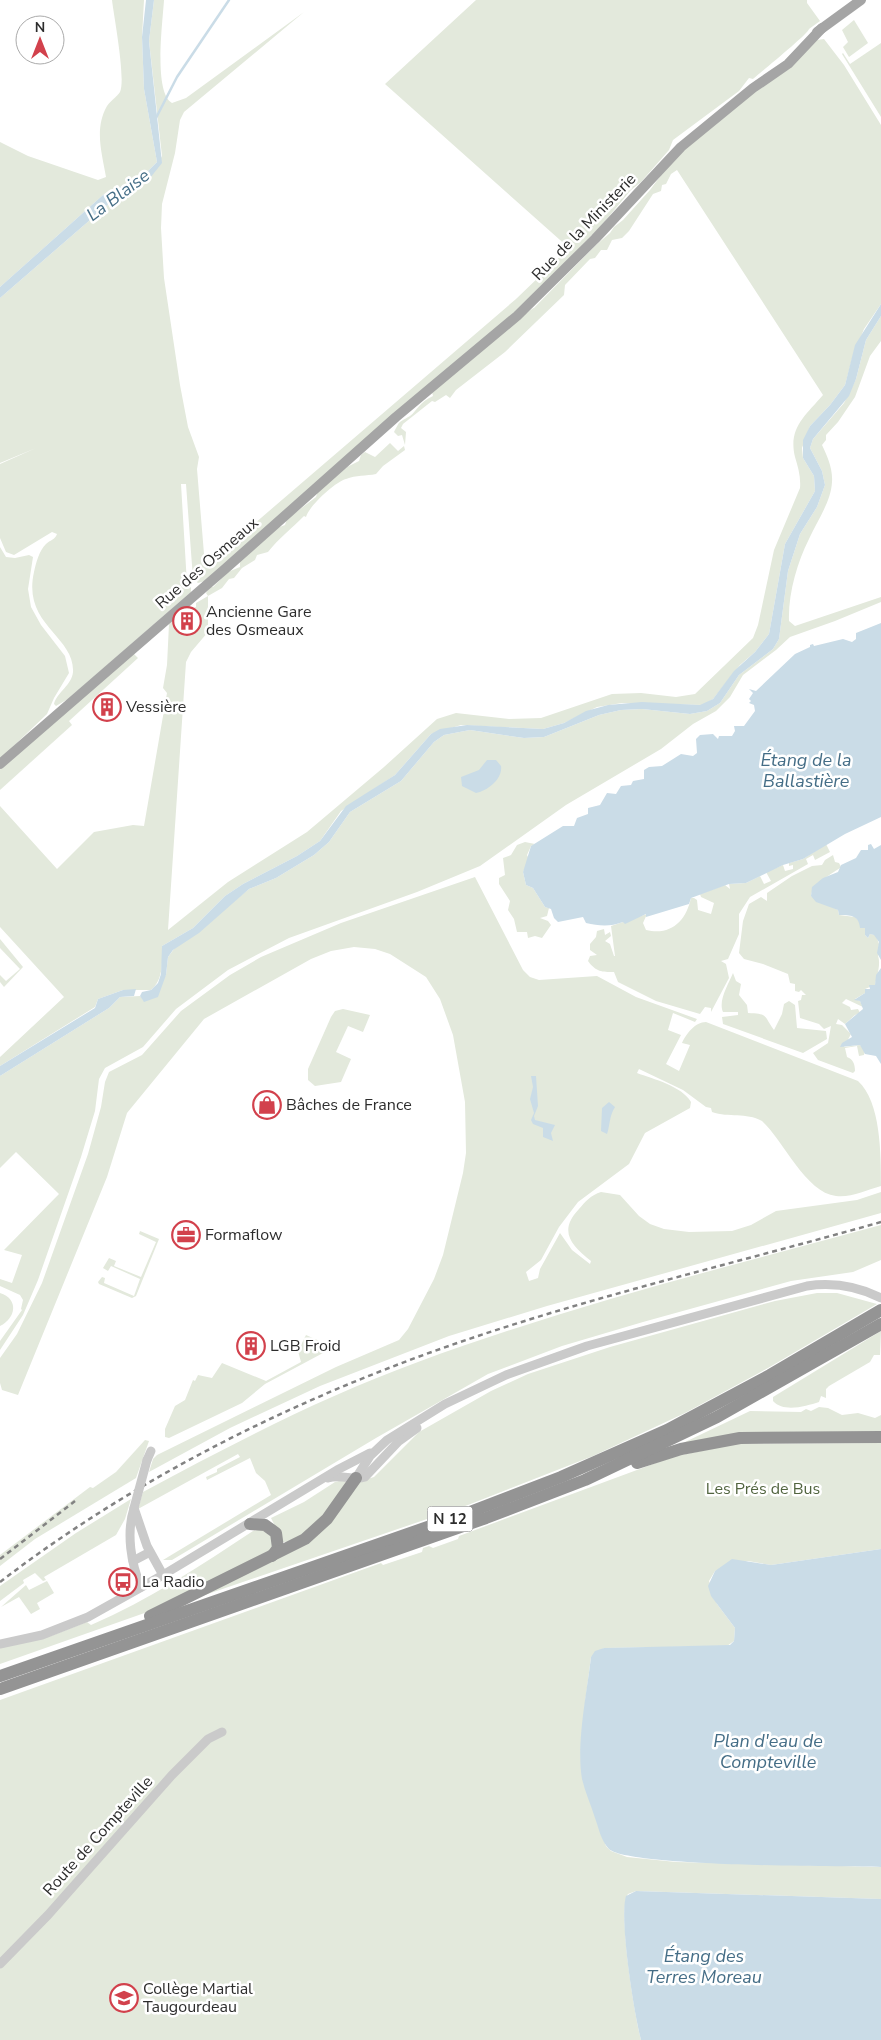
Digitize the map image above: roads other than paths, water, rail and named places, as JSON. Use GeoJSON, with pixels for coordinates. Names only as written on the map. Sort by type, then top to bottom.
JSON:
{"type":"FeatureCollection","features":[{"type":"Feature","properties":{"kind":"highway","name":"N 12"},"geometry":{"type":"LineString","coordinates":[[0,1689],[495,1515],[628,1461],[733,1408],[876,1322],[881,1310]]}},
{"type":"Feature","properties":{"kind":"highway","name":"N 12"},"geometry":{"type":"LineString","coordinates":[[6,1675],[462,1515],[561,1477],[667,1430],[770,1375],[876,1322]]}},
{"type":"Feature","properties":{"kind":"highway"},"geometry":{"type":"LineString","coordinates":[[628,1461],[638,1464],[681,1449],[740,1438],[881,1438]]}},
{"type":"Feature","properties":{"kind":"highway"},"geometry":{"type":"LineString","coordinates":[[6,1675],[158,1613],[305,1539],[320,1527],[356,1478]]}},
{"type":"Feature","properties":{"kind":"highway"},"geometry":{"type":"LineString","coordinates":[[250,1524],[265,1525],[276,1533],[278,1548],[272,1556]]}},
{"type":"Feature","properties":{"kind":"main road","name":"Rue de la Ministerie"},"geometry":{"type":"LineString","coordinates":[[434,385],[536,298],[613,220],[680,147],[753,88],[794,60],[822,28],[861,0]]}},
{"type":"Feature","properties":{"kind":"main road","name":"Rue des Osmeaux"},"geometry":{"type":"LineString","coordinates":[[0,764],[434,385]]}},
{"type":"Feature","properties":{"kind":"street"},"geometry":{"type":"LineString","coordinates":[[0,1644],[28,1639],[76,1623],[250,1524],[340,1468],[375,1451],[398,1432],[437,1409],[498,1379],[588,1346],[794,1288],[818,1284],[838,1284],[858,1288],[881,1298]]}},
{"type":"Feature","properties":{"kind":"street"},"geometry":{"type":"LineString","coordinates":[[325,1478],[340,1475],[356,1478],[367,1475],[410,1432],[498,1379]]}},
{"type":"Feature","properties":{"kind":"street"},"geometry":{"type":"LineString","coordinates":[[356,1478],[375,1451]]}},
{"type":"Feature","properties":{"kind":"street"},"geometry":{"type":"LineString","coordinates":[[141,1587],[133,1561],[130,1524],[147,1460],[151,1452]]}},
{"type":"Feature","properties":{"kind":"street"},"geometry":{"type":"LineString","coordinates":[[134,1508],[150,1552],[163,1575]]}},
{"type":"Feature","properties":{"kind":"street"},"geometry":{"type":"LineString","coordinates":[[133,1561],[150,1552]]}},
{"type":"Feature","properties":{"kind":"street","name":"Route de Compteville"},"geometry":{"type":"LineString","coordinates":[[0,1964],[48,1915],[172,1775],[208,1739],[222,1732]]}},
{"type":"Feature","properties":{"kind":"water","name":"La Blaise"},"geometry":{"type":"Polygon","coordinates":[[[146,0],[154,0],[149,41],[162,163],[150,178],[120,194],[0,298],[0,287],[103,195],[142,177],[157,162],[144,89],[142,37],[146,0]]]}},
{"type":"Feature","properties":{"kind":"water"},"geometry":{"type":"Polygon","coordinates":[[[881,304],[881,316],[866,340],[856,379],[849,396],[813,439],[810,448],[822,471],[825,485],[817,507],[800,534],[788,571],[779,639],[773,649],[739,675],[720,703],[707,711],[690,714],[642,709],[621,710],[599,715],[544,737],[524,738],[470,730],[444,735],[434,742],[401,781],[350,812],[329,842],[314,855],[276,878],[249,889],[199,933],[173,950],[168,957],[166,975],[158,997],[144,1002],[140,996],[142,992],[151,990],[158,983],[161,974],[162,946],[193,928],[225,896],[243,884],[297,856],[320,841],[346,806],[395,775],[431,734],[440,729],[467,725],[543,729],[564,723],[586,711],[608,705],[642,702],[700,705],[713,699],[734,671],[755,652],[769,634],[785,544],[815,491],[814,476],[803,458],[803,440],[810,426],[830,405],[845,385],[855,345],[881,304]]]}},
{"type":"Feature","properties":{"kind":"water","name":"Étang de la Ballastière"},"geometry":{"type":"Polygon","coordinates":[[[881,623],[881,817],[845,834],[803,859],[783,865],[746,883],[729,884],[691,898],[689,904],[646,917],[646,914],[625,924],[623,922],[595,925],[586,923],[583,917],[558,922],[554,918],[551,909],[545,907],[533,888],[526,885],[523,872],[531,846],[563,826],[574,826],[577,818],[588,814],[588,808],[600,805],[607,793],[616,794],[621,786],[631,785],[633,781],[644,779],[644,770],[649,767],[662,766],[681,754],[693,756],[697,753],[696,739],[700,735],[713,734],[718,739],[719,736],[732,736],[735,731],[734,726],[744,726],[755,711],[754,705],[749,703],[753,693],[749,689],[756,691],[795,654],[813,644],[814,646],[843,639],[852,642],[856,639],[856,633],[881,623]]]}},
{"type":"Feature","properties":{"kind":"water"},"geometry":{"type":"Polygon","coordinates":[[[487,760],[496,760],[501,766],[497,780],[485,790],[476,793],[462,786],[461,777],[479,770],[487,760]]]}},
{"type":"Feature","properties":{"kind":"water"},"geometry":{"type":"Polygon","coordinates":[[[871,844],[874,849],[881,845],[881,960],[877,953],[879,942],[874,935],[870,934],[868,938],[865,935],[865,928],[860,928],[856,918],[839,915],[838,910],[816,902],[811,896],[812,887],[823,878],[838,872],[841,865],[856,858],[861,850],[868,850],[868,845],[871,844]]]}},
{"type":"Feature","properties":{"kind":"water"},"geometry":{"type":"Polygon","coordinates":[[[881,968],[881,1064],[876,1056],[865,1054],[860,1045],[840,1047],[842,1043],[852,1037],[845,1024],[863,1009],[860,1001],[854,1000],[865,993],[865,989],[870,989],[869,985],[875,985],[876,975],[881,968]]]}},
{"type":"Feature","properties":{"kind":"water"},"geometry":{"type":"Polygon","coordinates":[[[136,989],[134,996],[120,997],[109,1008],[0,1076],[0,1066],[95,1008],[98,999],[123,990],[136,989]]]}},
{"type":"Feature","properties":{"kind":"water"},"geometry":{"type":"Polygon","coordinates":[[[531,1076],[536,1076],[538,1106],[534,1116],[535,1120],[555,1125],[551,1133],[553,1141],[543,1137],[543,1128],[533,1124],[531,1120],[534,1113],[530,1099],[533,1087],[531,1076]]]}},
{"type":"Feature","properties":{"kind":"water"},"geometry":{"type":"Polygon","coordinates":[[[609,1102],[615,1107],[607,1134],[601,1131],[602,1108],[609,1102]]]}},
{"type":"Feature","properties":{"kind":"water","name":"Plan d'eau de Compteville"},"geometry":{"type":"Polygon","coordinates":[[[881,1549],[881,1867],[783,1866],[693,1862],[625,1855],[609,1849],[602,1839],[586,1794],[580,1765],[585,1702],[591,1657],[595,1651],[604,1648],[730,1645],[734,1641],[735,1628],[711,1596],[708,1586],[715,1571],[732,1559],[771,1565],[881,1549]]]}},
{"type":"Feature","properties":{"kind":"water","name":"Étang des Terres Moreau"},"geometry":{"type":"Polygon","coordinates":[[[636,1891],[881,1899],[881,2040],[641,2040],[631,1989],[624,1924],[626,1896],[636,1891]]]}},
{"type":"Feature","properties":{"kind":"waterway"},"geometry":{"type":"LineString","coordinates":[[156,118],[177,77],[229,0]]}},
{"type":"Feature","properties":{"kind":"railway"},"geometry":{"type":"LineString","coordinates":[[0,1582],[54,1542],[111,1505],[169,1471],[229,1439],[352,1383],[415,1358],[528,1320],[881,1222]]}},
{"type":"Feature","properties":{"kind":"railway"},"geometry":{"type":"LineString","coordinates":[[0,1559],[75,1501]]}},
{"type":"Feature","properties":{"kind":"place","name":"Ancienne Gare des Osmeaux"},"geometry":{"type":"Point","coordinates":[187,621]}},
{"type":"Feature","properties":{"kind":"place","name":"Vessière"},"geometry":{"type":"Point","coordinates":[107,707]}},
{"type":"Feature","properties":{"kind":"place","name":"Bâches de France"},"geometry":{"type":"Point","coordinates":[267,1105]}},
{"type":"Feature","properties":{"kind":"place","name":"Formaflow"},"geometry":{"type":"Point","coordinates":[186,1235]}},
{"type":"Feature","properties":{"kind":"place","name":"LGB Froid"},"geometry":{"type":"Point","coordinates":[251,1346]}},
{"type":"Feature","properties":{"kind":"place","name":"La Radio"},"geometry":{"type":"Point","coordinates":[123,1582]}},
{"type":"Feature","properties":{"kind":"place","name":"Collège Martial Taugourdeau"},"geometry":{"type":"Point","coordinates":[124,1998]}},
{"type":"Feature","properties":{"kind":"park label","name":"Les Prés de Bus"},"geometry":{"type":"Point","coordinates":[763,1489]}}]}
